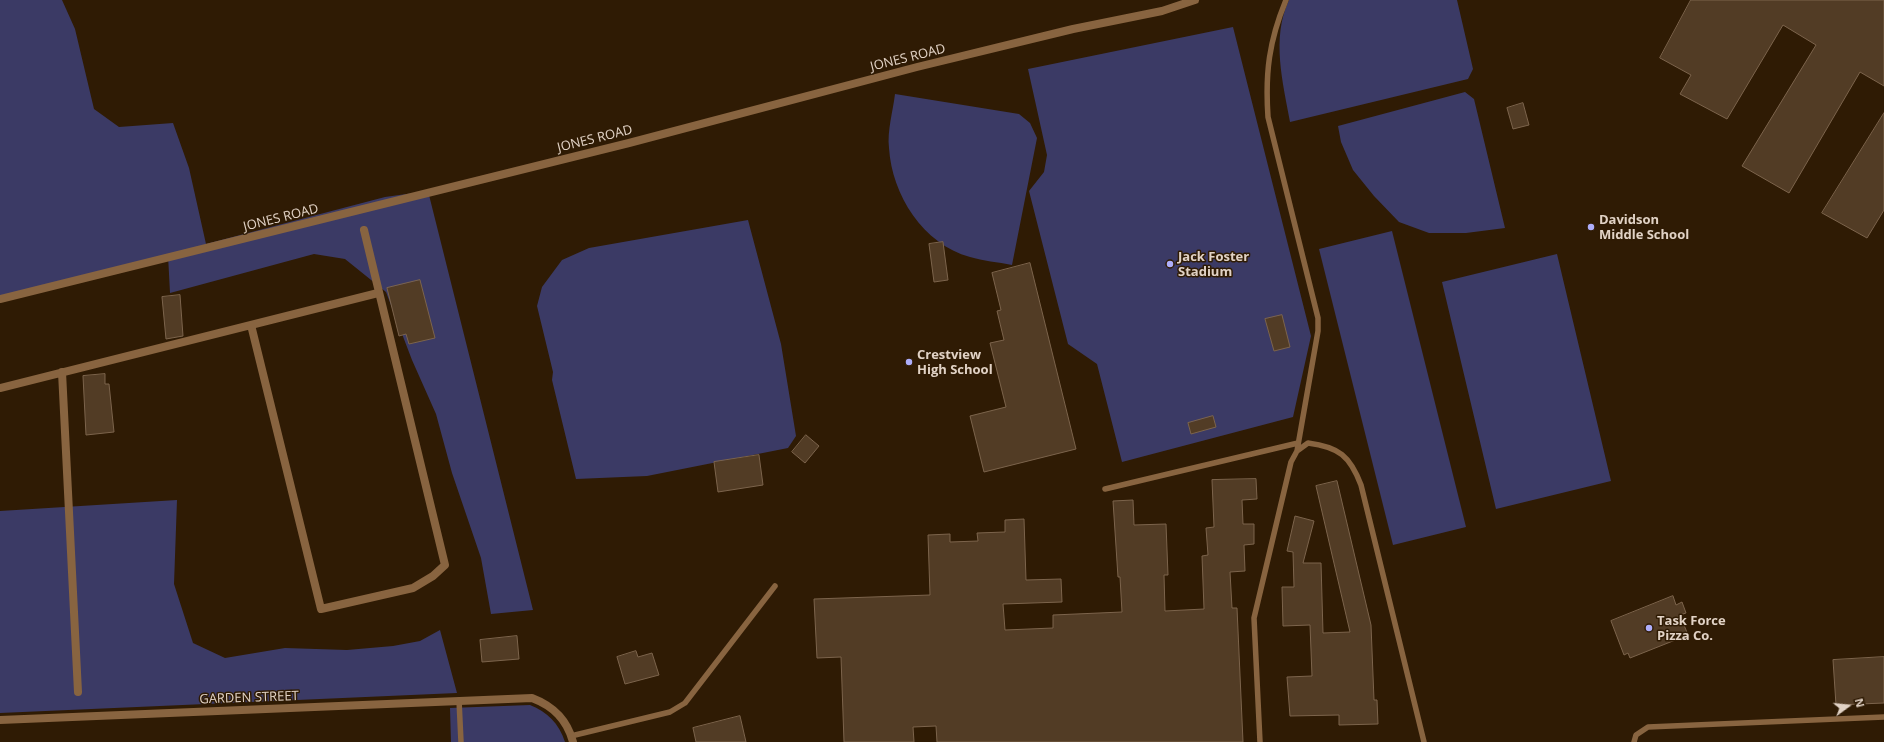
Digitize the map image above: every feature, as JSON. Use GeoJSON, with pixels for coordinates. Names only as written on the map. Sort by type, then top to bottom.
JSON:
{"type":"FeatureCollection","features":[{"type":"Feature","properties":{"kind":"street","name":"JONES ROAD"},"geometry":{"type":"LineString","coordinates":[[0,298],[629,144],[917,67],[1073,29],[1162,11],[1194,0]]}},
{"type":"Feature","properties":{"kind":"street"},"geometry":{"type":"LineString","coordinates":[[251,325],[321,609],[413,588],[433,576],[445,565],[364,230]]}},
{"type":"Feature","properties":{"kind":"street"},"geometry":{"type":"LineString","coordinates":[[0,388],[378,293]]}},
{"type":"Feature","properties":{"kind":"street"},"geometry":{"type":"LineString","coordinates":[[62,372],[78,692]]}},
{"type":"Feature","properties":{"kind":"street","name":"GARDEN STREET"},"geometry":{"type":"LineString","coordinates":[[0,720],[532,698],[546,703],[561,717],[572,739]]}},
{"type":"Feature","properties":{"kind":"lane"},"geometry":{"type":"LineString","coordinates":[[1260,742],[1254,618],[1291,462],[1297,451],[1318,331],[1318,318],[1268,117],[1266,87],[1268,61],[1272,39],[1286,0]]}},
{"type":"Feature","properties":{"kind":"lane"},"geometry":{"type":"LineString","coordinates":[[1105,489],[1298,443]]}},
{"type":"Feature","properties":{"kind":"lane"},"geometry":{"type":"LineString","coordinates":[[1297,451],[1308,443],[1327,446],[1344,456],[1356,471],[1361,485],[1424,742]]}},
{"type":"Feature","properties":{"kind":"lane"},"geometry":{"type":"LineString","coordinates":[[572,739],[670,712],[682,706],[711,671],[775,586]]}},
{"type":"Feature","properties":{"kind":"lane"},"geometry":{"type":"LineString","coordinates":[[459,700],[461,742]]}},
{"type":"Feature","properties":{"kind":"lane"},"geometry":{"type":"LineString","coordinates":[[1634,742],[1636,735],[1648,727],[1884,718]]}},
{"type":"Feature","properties":{"kind":"shaded area"},"geometry":{"type":"Polygon","coordinates":[[[0,0],[62,0],[75,29],[94,109],[119,127],[173,123],[189,168],[206,244],[385,197],[428,191],[533,610],[491,614],[481,558],[452,473],[436,414],[412,360],[386,292],[345,259],[314,254],[170,293],[168,255],[0,300],[0,0]]]}},
{"type":"Feature","properties":{"kind":"shaded area"},"geometry":{"type":"Polygon","coordinates":[[[1289,0],[1457,0],[1473,69],[1468,79],[1290,122],[1280,61],[1281,30],[1289,0]]]}},
{"type":"Feature","properties":{"kind":"shaded area","name":"Jack Foster Stadium"},"geometry":{"type":"Polygon","coordinates":[[[1233,27],[1311,336],[1293,417],[1122,462],[1097,364],[1068,344],[1029,191],[1044,172],[1047,155],[1028,69],[1233,27]]]}},
{"type":"Feature","properties":{"kind":"shaded area"},"geometry":{"type":"Polygon","coordinates":[[[1465,92],[1474,99],[1505,228],[1466,233],[1429,233],[1399,222],[1374,196],[1353,170],[1341,142],[1338,126],[1465,92]]]}},
{"type":"Feature","properties":{"kind":"shaded area"},"geometry":{"type":"Polygon","coordinates":[[[895,94],[1019,114],[1030,123],[1037,138],[1012,265],[970,257],[953,251],[938,241],[913,215],[896,183],[891,166],[889,135],[895,94]]]}},
{"type":"Feature","properties":{"kind":"shaded area"},"geometry":{"type":"Polygon","coordinates":[[[748,220],[781,344],[796,436],[788,448],[647,476],[576,479],[552,380],[553,372],[537,306],[542,287],[562,260],[589,248],[748,220]]]}},
{"type":"Feature","properties":{"kind":"shaded area"},"geometry":{"type":"Polygon","coordinates":[[[1392,231],[1466,527],[1393,545],[1319,249],[1392,231]]]}},
{"type":"Feature","properties":{"kind":"shaded area"},"geometry":{"type":"Polygon","coordinates":[[[1557,254],[1611,481],[1496,509],[1442,282],[1557,254]]]}},
{"type":"Feature","properties":{"kind":"shaded area"},"geometry":{"type":"Polygon","coordinates":[[[177,500],[174,584],[193,643],[225,658],[285,648],[347,650],[393,646],[420,641],[440,630],[457,693],[0,713],[0,511],[177,500]]]}},
{"type":"Feature","properties":{"kind":"shaded area"},"geometry":{"type":"Polygon","coordinates":[[[530,705],[542,711],[552,719],[565,742],[451,742],[450,708],[530,705]]]}},
{"type":"Feature","properties":{"kind":"building"},"geometry":{"type":"Polygon","coordinates":[[[1691,0],[1884,0],[1884,86],[1860,72],[1789,193],[1742,166],[1816,45],[1783,25],[1727,119],[1680,94],[1691,75],[1660,58],[1691,0]]]}},
{"type":"Feature","properties":{"kind":"building"},"geometry":{"type":"Polygon","coordinates":[[[1523,103],[1529,125],[1513,129],[1507,108],[1523,103]]]}},
{"type":"Feature","properties":{"kind":"building"},"geometry":{"type":"Polygon","coordinates":[[[1884,113],[1884,210],[1867,238],[1822,213],[1884,113]]]}},
{"type":"Feature","properties":{"kind":"building"},"geometry":{"type":"Polygon","coordinates":[[[943,242],[948,280],[934,282],[929,244],[943,242]]]}},
{"type":"Feature","properties":{"kind":"building"},"geometry":{"type":"Polygon","coordinates":[[[1030,263],[1076,449],[984,472],[970,416],[1006,407],[990,343],[1004,340],[997,311],[1001,310],[992,273],[1030,263]]]}},
{"type":"Feature","properties":{"kind":"building"},"geometry":{"type":"Polygon","coordinates":[[[420,280],[435,338],[409,344],[406,334],[399,336],[387,288],[420,280]]]}},
{"type":"Feature","properties":{"kind":"building"},"geometry":{"type":"Polygon","coordinates":[[[180,295],[183,336],[166,339],[162,297],[180,295]]]}},
{"type":"Feature","properties":{"kind":"building"},"geometry":{"type":"Polygon","coordinates":[[[1282,315],[1290,347],[1274,351],[1265,319],[1282,315]]]}},
{"type":"Feature","properties":{"kind":"building"},"geometry":{"type":"Polygon","coordinates":[[[105,374],[105,384],[109,384],[114,432],[86,435],[83,376],[105,374]]]}},
{"type":"Feature","properties":{"kind":"building"},"geometry":{"type":"Polygon","coordinates":[[[1213,416],[1216,427],[1191,434],[1188,423],[1213,416]]]}},
{"type":"Feature","properties":{"kind":"building"},"geometry":{"type":"Polygon","coordinates":[[[806,435],[819,446],[805,463],[792,452],[806,435]]]}},
{"type":"Feature","properties":{"kind":"building"},"geometry":{"type":"Polygon","coordinates":[[[759,455],[763,485],[718,492],[714,462],[759,455]]]}},
{"type":"Feature","properties":{"kind":"building"},"geometry":{"type":"Polygon","coordinates":[[[1256,479],[1257,499],[1242,500],[1243,524],[1254,524],[1254,544],[1244,545],[1245,571],[1230,572],[1232,608],[1237,608],[1243,742],[937,742],[936,726],[913,727],[914,742],[844,742],[841,657],[817,658],[814,599],[930,595],[928,535],[950,534],[950,542],[978,541],[977,533],[1005,532],[1005,520],[1024,519],[1026,580],[1061,579],[1062,602],[1003,604],[1005,630],[1053,628],[1053,615],[1122,612],[1113,501],[1133,500],[1134,525],[1166,524],[1168,575],[1164,575],[1165,611],[1204,609],[1202,556],[1208,555],[1206,528],[1214,527],[1212,480],[1256,479]]]}},
{"type":"Feature","properties":{"kind":"building"},"geometry":{"type":"Polygon","coordinates":[[[1337,481],[1371,625],[1374,700],[1377,700],[1378,724],[1339,725],[1339,715],[1290,716],[1287,677],[1312,676],[1310,625],[1283,626],[1282,587],[1294,587],[1293,552],[1287,551],[1295,516],[1314,521],[1303,563],[1321,563],[1323,633],[1350,632],[1316,486],[1337,481]]]}},
{"type":"Feature","properties":{"kind":"building","name":"Task Force Pizza Co."},"geometry":{"type":"Polygon","coordinates":[[[1673,596],[1676,605],[1682,602],[1686,613],[1680,615],[1688,635],[1630,658],[1628,653],[1624,655],[1611,621],[1673,596]]]}},
{"type":"Feature","properties":{"kind":"building"},"geometry":{"type":"Polygon","coordinates":[[[517,636],[519,659],[482,662],[480,640],[517,636]]]}},
{"type":"Feature","properties":{"kind":"building"},"geometry":{"type":"Polygon","coordinates":[[[636,651],[638,657],[652,653],[659,675],[625,684],[617,657],[636,651]]]}},
{"type":"Feature","properties":{"kind":"building"},"geometry":{"type":"Polygon","coordinates":[[[1884,657],[1884,703],[1836,705],[1833,660],[1884,657]]]}},
{"type":"Feature","properties":{"kind":"building"},"geometry":{"type":"Polygon","coordinates":[[[740,716],[746,742],[696,742],[693,728],[740,716]]]}},
{"type":"Feature","properties":{"kind":"place","name":"Davidson Middle School"},"geometry":{"type":"Point","coordinates":[1591,227]}},
{"type":"Feature","properties":{"kind":"place","name":"Jack Foster Stadium"},"geometry":{"type":"Point","coordinates":[1170,264]}},
{"type":"Feature","properties":{"kind":"place","name":"Crestview High School"},"geometry":{"type":"Point","coordinates":[909,362]}},
{"type":"Feature","properties":{"kind":"place","name":"Task Force Pizza Co."},"geometry":{"type":"Point","coordinates":[1649,628]}}]}
